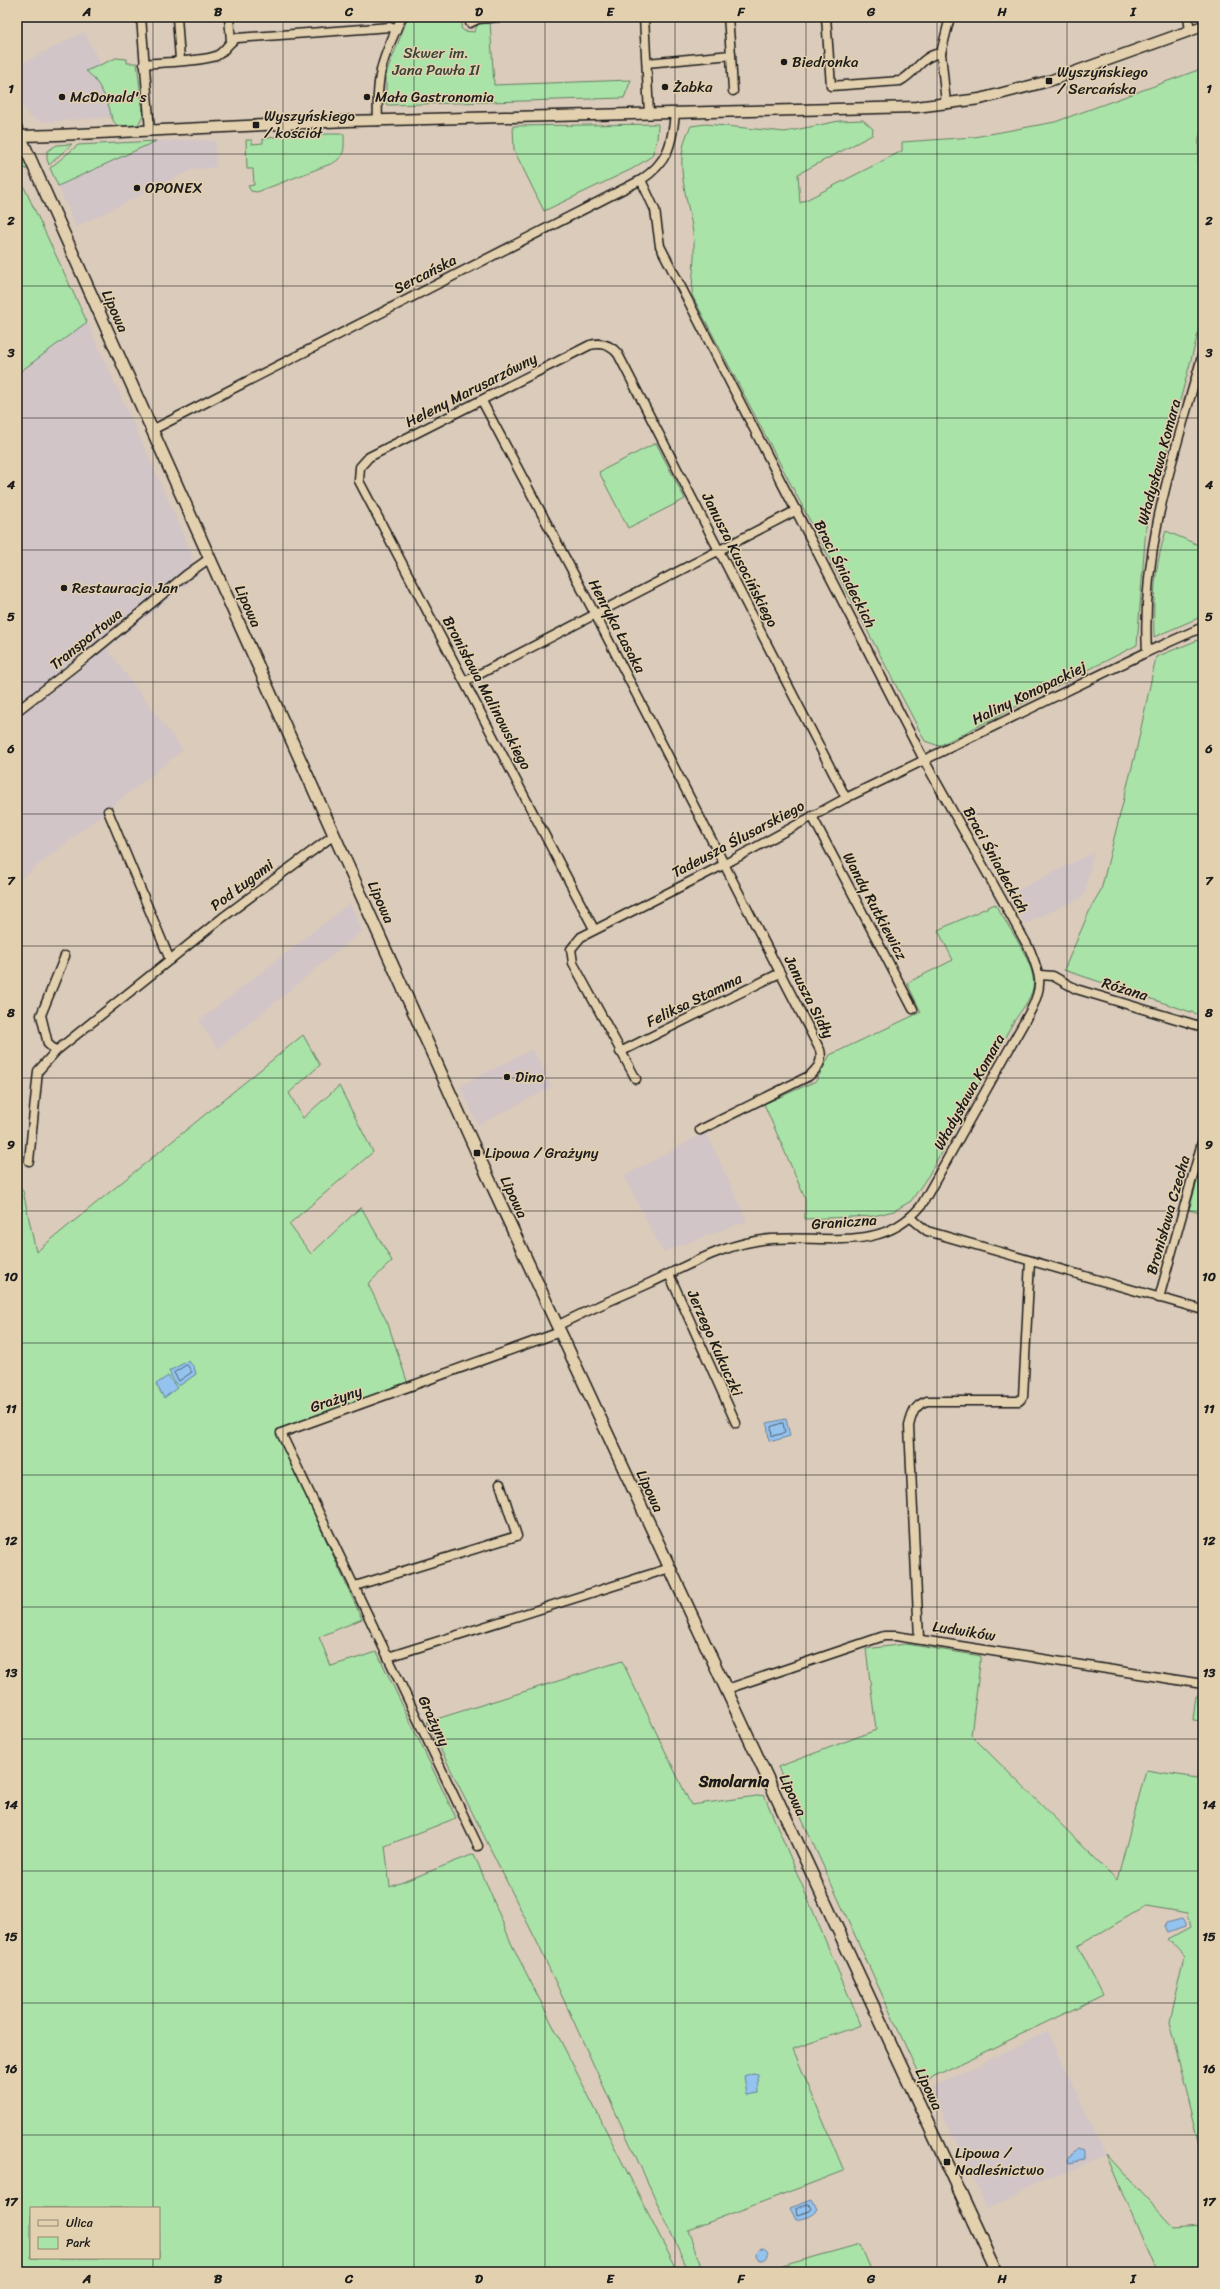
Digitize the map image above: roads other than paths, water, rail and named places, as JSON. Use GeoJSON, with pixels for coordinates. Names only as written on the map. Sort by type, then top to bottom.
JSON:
{"type":"FeatureCollection","features":[{"type":"Feature","properties":{"kind":"main road","name":"Lipowa"},"geometry":{"type":"LineString","coordinates":[[18,133],[558,1329],[727,1689],[997,2272]]}},
{"type":"Feature","properties":{"kind":"street"},"geometry":{"type":"LineString","coordinates":[[141,17],[150,131]]}},
{"type":"Feature","properties":{"kind":"street"},"geometry":{"type":"LineString","coordinates":[[177,17],[180,60]]}},
{"type":"Feature","properties":{"kind":"street"},"geometry":{"type":"LineString","coordinates":[[144,64],[213,57],[224,50],[231,41],[229,17]]}},
{"type":"Feature","properties":{"kind":"street"},"geometry":{"type":"LineString","coordinates":[[378,120],[378,80],[382,62],[402,17]]}},
{"type":"Feature","properties":{"kind":"street"},"geometry":{"type":"LineString","coordinates":[[470,23],[478,19],[500,17]]}},
{"type":"Feature","properties":{"kind":"street"},"geometry":{"type":"LineString","coordinates":[[644,17],[649,114]]}},
{"type":"Feature","properties":{"kind":"street"},"geometry":{"type":"LineString","coordinates":[[728,17],[733,91]]}},
{"type":"Feature","properties":{"kind":"street"},"geometry":{"type":"LineString","coordinates":[[826,17],[832,86],[900,81],[909,77],[926,58],[932,54],[941,54]]}},
{"type":"Feature","properties":{"kind":"street"},"geometry":{"type":"LineString","coordinates":[[946,104],[941,54],[950,17]]}},
{"type":"Feature","properties":{"kind":"street"},"geometry":{"type":"LineString","coordinates":[[1188,17],[1190,31]]}},
{"type":"Feature","properties":{"kind":"street"},"geometry":{"type":"LineString","coordinates":[[18,133],[150,131],[378,120],[916,107],[980,99],[1049,81],[1203,26]]}},
{"type":"Feature","properties":{"kind":"street"},"geometry":{"type":"LineString","coordinates":[[231,41],[270,35],[377,28],[390,28],[396,30]]}},
{"type":"Feature","properties":{"kind":"street"},"geometry":{"type":"LineString","coordinates":[[647,63],[731,55]]}},
{"type":"Feature","properties":{"kind":"street","name":"Sercańska"},"geometry":{"type":"LineString","coordinates":[[152,430],[641,180],[662,162],[668,153],[675,114]]}},
{"type":"Feature","properties":{"kind":"street","name":"Braci Śniadeckich"},"geometry":{"type":"LineString","coordinates":[[641,180],[655,210],[660,246],[797,510],[924,760],[1030,950],[1040,975]]}},
{"type":"Feature","properties":{"kind":"street","name":"Heleny Marusarzówny"},"geometry":{"type":"LineString","coordinates":[[360,469],[364,460],[369,457],[590,345],[600,343]]}},
{"type":"Feature","properties":{"kind":"street","name":"Janusza Kusocińskiego"},"geometry":{"type":"LineString","coordinates":[[600,343],[611,347],[618,354],[719,548],[846,798]]}},
{"type":"Feature","properties":{"kind":"street","name":"Władysława Komara"},"geometry":{"type":"LineString","coordinates":[[1147,652],[1146,631],[1149,567],[1160,503],[1203,353]]}},
{"type":"Feature","properties":{"kind":"street","name":"Henryka Łasaka"},"geometry":{"type":"LineString","coordinates":[[482,401],[725,864]]}},
{"type":"Feature","properties":{"kind":"street","name":"Bronisława Malinowskiego"},"geometry":{"type":"LineString","coordinates":[[360,469],[360,481],[466,681],[594,929]]}},
{"type":"Feature","properties":{"kind":"street"},"geometry":{"type":"LineString","coordinates":[[466,681],[719,548],[797,510]]}},
{"type":"Feature","properties":{"kind":"street","name":"Transportowa"},"geometry":{"type":"LineString","coordinates":[[17,710],[89,655],[186,575],[210,558]]}},
{"type":"Feature","properties":{"kind":"street","name":"Haliny Konopackiej"},"geometry":{"type":"LineString","coordinates":[[924,760],[1147,652],[1203,627]]}},
{"type":"Feature","properties":{"kind":"street","name":"Tadeusza Ślusarskiego"},"geometry":{"type":"LineString","coordinates":[[620,1052],[574,963],[571,949],[576,941],[594,929],[725,864],[846,798],[924,760]]}},
{"type":"Feature","properties":{"kind":"street"},"geometry":{"type":"LineString","coordinates":[[108,811],[170,960]]}},
{"type":"Feature","properties":{"kind":"street","name":"Wandy Rutkiewicz"},"geometry":{"type":"LineString","coordinates":[[812,816],[913,1009]]}},
{"type":"Feature","properties":{"kind":"street","name":"Pod Ługami"},"geometry":{"type":"LineString","coordinates":[[29,1161],[38,1072],[56,1051],[222,918],[334,835]]}},
{"type":"Feature","properties":{"kind":"street","name":"Janusza Sidły"},"geometry":{"type":"LineString","coordinates":[[700,1130],[809,1076],[818,1068],[821,1056],[820,1050],[725,864]]}},
{"type":"Feature","properties":{"kind":"street"},"geometry":{"type":"LineString","coordinates":[[56,1051],[52,1050],[48,1044],[41,1015],[65,956]]}},
{"type":"Feature","properties":{"kind":"street","name":"Feliksa Stamma"},"geometry":{"type":"LineString","coordinates":[[620,1052],[780,972]]}},
{"type":"Feature","properties":{"kind":"street","name":"Władysława Komara"},"geometry":{"type":"LineString","coordinates":[[911,1218],[921,1206],[1034,1005],[1040,988],[1040,975]]}},
{"type":"Feature","properties":{"kind":"street","name":"Różana"},"geometry":{"type":"LineString","coordinates":[[1040,975],[1053,976],[1076,989],[1203,1027]]}},
{"type":"Feature","properties":{"kind":"street"},"geometry":{"type":"LineString","coordinates":[[620,1052],[636,1078]]}},
{"type":"Feature","properties":{"kind":"street","name":"Bronisława Czecha"},"geometry":{"type":"LineString","coordinates":[[1159,1298],[1203,1139]]}},
{"type":"Feature","properties":{"kind":"street"},"geometry":{"type":"LineString","coordinates":[[911,1218],[927,1231],[1203,1310]]}},
{"type":"Feature","properties":{"kind":"street","name":"Graniczna"},"geometry":{"type":"LineString","coordinates":[[558,1329],[719,1250],[739,1244],[771,1239],[876,1236],[893,1230],[911,1218]]}},
{"type":"Feature","properties":{"kind":"street"},"geometry":{"type":"LineString","coordinates":[[919,1638],[909,1426],[911,1416],[919,1404],[927,1401],[1019,1401],[1022,1397],[1030,1261]]}},
{"type":"Feature","properties":{"kind":"street","name":"Jerzego Kukuczki"},"geometry":{"type":"LineString","coordinates":[[669,1274],[736,1423]]}},
{"type":"Feature","properties":{"kind":"street","name":"Grażyny"},"geometry":{"type":"LineString","coordinates":[[478,1846],[281,1433],[558,1329]]}},
{"type":"Feature","properties":{"kind":"street"},"geometry":{"type":"LineString","coordinates":[[355,1586],[518,1536],[500,1484]]}},
{"type":"Feature","properties":{"kind":"street"},"geometry":{"type":"LineString","coordinates":[[388,1657],[670,1568]]}},
{"type":"Feature","properties":{"kind":"street","name":"Ludwików"},"geometry":{"type":"LineString","coordinates":[[727,1689],[884,1636],[919,1638],[1203,1684]]}},
{"type":"Feature","properties":{"kind":"water"},"geometry":{"type":"Polygon","coordinates":[[[188,1361],[194,1367],[196,1374],[179,1386],[174,1382],[169,1371],[188,1361]]]}},
{"type":"Feature","properties":{"kind":"water"},"geometry":{"type":"Polygon","coordinates":[[[168,1376],[177,1388],[164,1398],[156,1384],[168,1376]]]}},
{"type":"Feature","properties":{"kind":"water"},"geometry":{"type":"Polygon","coordinates":[[[786,1419],[790,1436],[773,1441],[769,1440],[767,1423],[786,1419]]]}},
{"type":"Feature","properties":{"kind":"water"},"geometry":{"type":"Polygon","coordinates":[[[1182,1918],[1185,1923],[1185,1927],[1168,1933],[1165,1925],[1166,1922],[1182,1918]]]}},
{"type":"Feature","properties":{"kind":"water"},"geometry":{"type":"Polygon","coordinates":[[[753,2073],[758,2074],[759,2093],[747,2095],[744,2076],[753,2073]]]}},
{"type":"Feature","properties":{"kind":"water"},"geometry":{"type":"Polygon","coordinates":[[[1078,2150],[1084,2152],[1084,2159],[1069,2162],[1068,2157],[1078,2150]]]}},
{"type":"Feature","properties":{"kind":"water"},"geometry":{"type":"Polygon","coordinates":[[[812,2200],[817,2210],[810,2216],[796,2220],[790,2208],[812,2200]]]}},
{"type":"Feature","properties":{"kind":"water"},"geometry":{"type":"Polygon","coordinates":[[[760,2248],[764,2248],[768,2254],[764,2260],[760,2260],[756,2256],[756,2252],[760,2248]]]}},
{"type":"Feature","properties":{"kind":"place","name":"Biedronka"},"geometry":{"type":"Point","coordinates":[784,62]}},
{"type":"Feature","properties":{"kind":"place","name":"Wyszyńskiego / Sercańska"},"geometry":{"type":"Point","coordinates":[1049,81]}},
{"type":"Feature","properties":{"kind":"place","name":"Żabka"},"geometry":{"type":"Point","coordinates":[665,87]}},
{"type":"Feature","properties":{"kind":"place","name":"McDonald's"},"geometry":{"type":"Point","coordinates":[62,97]}},
{"type":"Feature","properties":{"kind":"place","name":"Mała Gastronomia"},"geometry":{"type":"Point","coordinates":[367,97]}},
{"type":"Feature","properties":{"kind":"place","name":"Wyszyńskiego / kościół"},"geometry":{"type":"Point","coordinates":[256,125]}},
{"type":"Feature","properties":{"kind":"place","name":"OPONEX"},"geometry":{"type":"Point","coordinates":[137,188]}},
{"type":"Feature","properties":{"kind":"place","name":"Restauracja Jan"},"geometry":{"type":"Point","coordinates":[64,588]}},
{"type":"Feature","properties":{"kind":"place","name":"Dino"},"geometry":{"type":"Point","coordinates":[507,1077]}},
{"type":"Feature","properties":{"kind":"place","name":"Lipowa / Grażyny"},"geometry":{"type":"Point","coordinates":[477,1153]}},
{"type":"Feature","properties":{"kind":"place","name":"Lipowa / Nadleśnictwo"},"geometry":{"type":"Point","coordinates":[947,2162]}},
{"type":"Feature","properties":{"kind":"district","name":"Smolarnia"},"geometry":{"type":"Point","coordinates":[734,1781]}},
{"type":"Feature","properties":{"kind":"park label","name":"Skwer im. Jana Pawła II"},"geometry":{"type":"Point","coordinates":[436,62]}}]}
